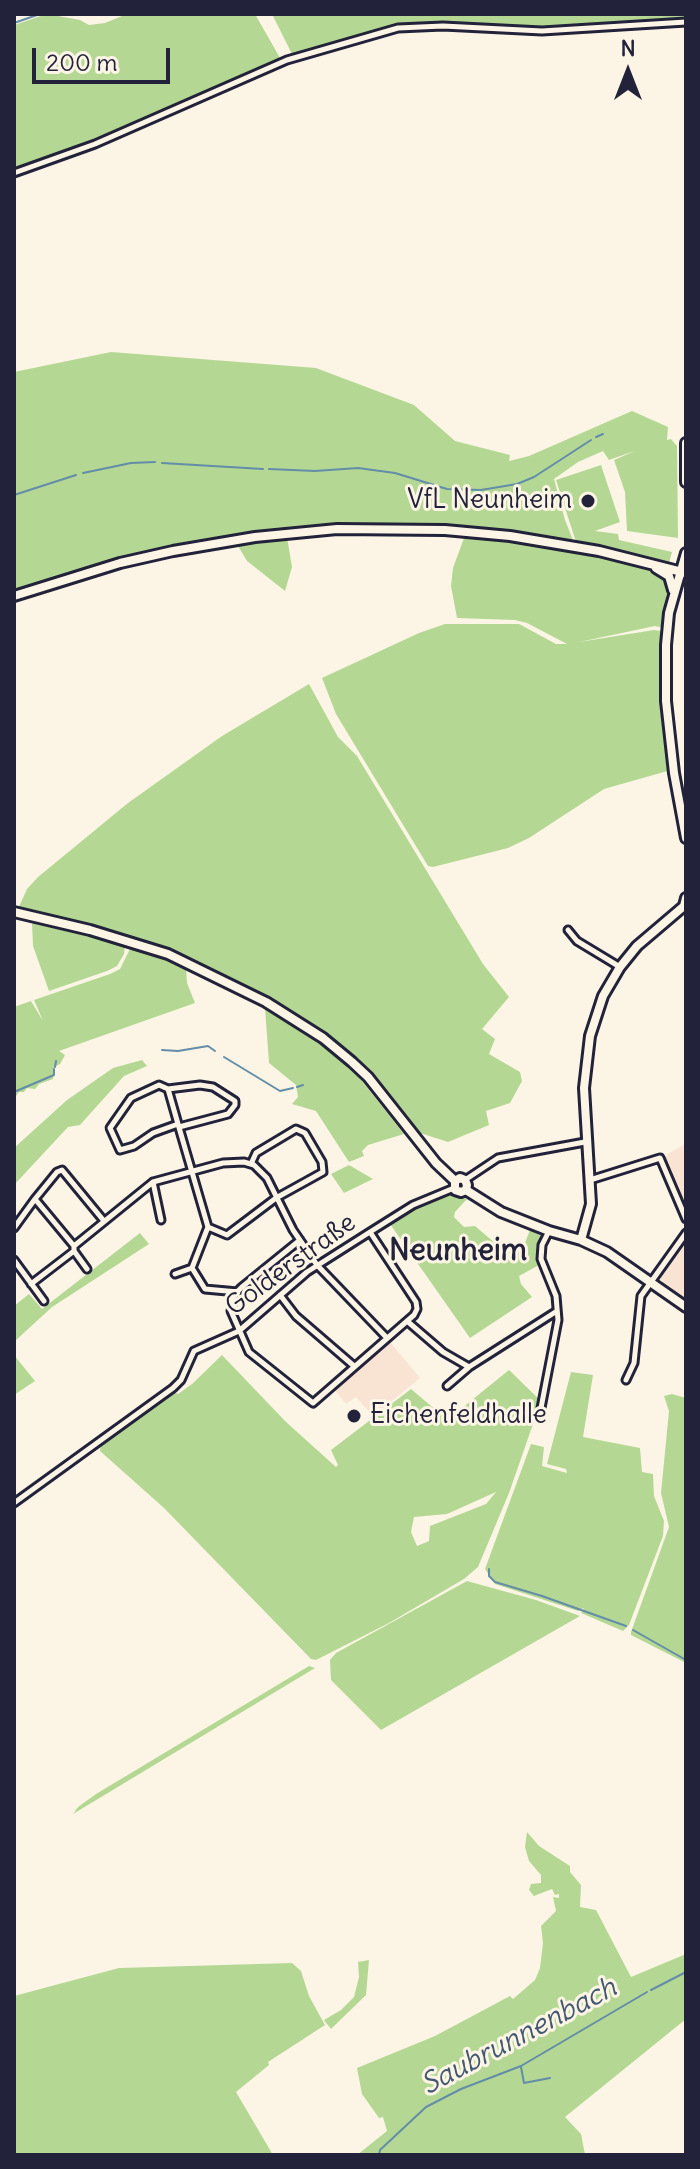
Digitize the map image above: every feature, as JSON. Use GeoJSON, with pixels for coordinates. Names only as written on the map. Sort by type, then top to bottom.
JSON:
{"type":"FeatureCollection","features":[{"type":"Feature","properties":{"kind":"street"},"geometry":{"type":"LineString","coordinates":[[14,173],[95,144],[287,60],[398,28],[443,26],[542,31],[686,22]]}},
{"type":"Feature","properties":{"kind":"street"},"geometry":{"type":"LineString","coordinates":[[686,443],[686,482]]}},
{"type":"Feature","properties":{"kind":"street"},"geometry":{"type":"LineString","coordinates":[[14,596],[120,563],[173,551],[255,537],[337,529],[430,529],[510,536],[599,551],[684,572]]}},
{"type":"Feature","properties":{"kind":"street"},"geometry":{"type":"LineString","coordinates":[[672,599],[684,572],[686,553]]}},
{"type":"Feature","properties":{"kind":"street"},"geometry":{"type":"LineString","coordinates":[[648,563],[669,576],[674,586],[667,629],[666,673],[674,773],[684,808],[686,838]]}},
{"type":"Feature","properties":{"kind":"street"},"geometry":{"type":"LineString","coordinates":[[581,1240],[591,1204],[584,1088],[590,1036],[603,996],[620,967],[637,946],[685,903]]}},
{"type":"Feature","properties":{"kind":"street"},"geometry":{"type":"LineString","coordinates":[[14,912],[90,930],[168,954],[266,1002],[323,1038],[368,1077],[458,1192],[498,1158],[585,1142]]}},
{"type":"Feature","properties":{"kind":"street"},"geometry":{"type":"LineString","coordinates":[[568,930],[577,941],[620,967]]}},
{"type":"Feature","properties":{"kind":"street"},"geometry":{"type":"LineString","coordinates":[[159,1085],[168,1089],[200,1085],[213,1087],[235,1101],[228,1114],[178,1125],[153,1133],[134,1146],[120,1150],[110,1128],[131,1098],[159,1085]]}},
{"type":"Feature","properties":{"kind":"street"},"geometry":{"type":"LineString","coordinates":[[168,1089],[208,1227],[192,1268],[175,1274]]}},
{"type":"Feature","properties":{"kind":"street"},"geometry":{"type":"LineString","coordinates":[[208,1227],[227,1235],[276,1198],[323,1172],[322,1162],[305,1133],[296,1129],[256,1153],[251,1164]]}},
{"type":"Feature","properties":{"kind":"street"},"geometry":{"type":"LineString","coordinates":[[590,1180],[660,1158],[686,1219]]}},
{"type":"Feature","properties":{"kind":"street"},"geometry":{"type":"LineString","coordinates":[[31,1284],[153,1182],[223,1163],[251,1164],[267,1178],[317,1265],[387,1338]]}},
{"type":"Feature","properties":{"kind":"street"},"geometry":{"type":"LineString","coordinates":[[14,1228],[57,1172],[62,1170],[66,1171],[105,1221]]}},
{"type":"Feature","properties":{"kind":"street"},"geometry":{"type":"LineString","coordinates":[[153,1182],[161,1220]]}},
{"type":"Feature","properties":{"kind":"street","name":"Golderstraße"},"geometry":{"type":"LineString","coordinates":[[14,1503],[173,1388],[181,1380],[194,1351],[239,1331],[317,1265],[413,1205],[454,1184]]}},
{"type":"Feature","properties":{"kind":"street"},"geometry":{"type":"LineString","coordinates":[[465,1185],[501,1212],[607,1252],[686,1307]]}},
{"type":"Feature","properties":{"kind":"street"},"geometry":{"type":"LineString","coordinates":[[35,1199],[87,1269]]}},
{"type":"Feature","properties":{"kind":"street"},"geometry":{"type":"LineString","coordinates":[[541,1408],[558,1311],[556,1296],[541,1259],[542,1245],[549,1231]]}},
{"type":"Feature","properties":{"kind":"street"},"geometry":{"type":"LineString","coordinates":[[300,1240],[238,1292],[231,1311],[249,1352],[313,1403],[417,1309],[416,1302],[370,1232]]}},
{"type":"Feature","properties":{"kind":"street"},"geometry":{"type":"LineString","coordinates":[[626,1380],[634,1363],[641,1296],[686,1233]]}},
{"type":"Feature","properties":{"kind":"street"},"geometry":{"type":"LineString","coordinates":[[14,1260],[44,1301]]}},
{"type":"Feature","properties":{"kind":"street"},"geometry":{"type":"LineString","coordinates":[[192,1268],[205,1289],[238,1292]]}},
{"type":"Feature","properties":{"kind":"street"},"geometry":{"type":"LineString","coordinates":[[280,1295],[296,1316],[354,1367]]}},
{"type":"Feature","properties":{"kind":"street"},"geometry":{"type":"LineString","coordinates":[[447,1386],[469,1367],[558,1311]]}},
{"type":"Feature","properties":{"kind":"street"},"geometry":{"type":"LineString","coordinates":[[407,1321],[443,1352],[469,1367]]}},
{"type":"Feature","properties":{"kind":"shaded area"},"geometry":{"type":"Polygon","coordinates":[[[686,1144],[686,1212],[665,1159],[667,1154],[686,1144]]]}},
{"type":"Feature","properties":{"kind":"shaded area"},"geometry":{"type":"Polygon","coordinates":[[[686,1236],[686,1301],[666,1287],[659,1276],[686,1236]]]}},
{"type":"Feature","properties":{"kind":"shaded area"},"geometry":{"type":"Polygon","coordinates":[[[390,1342],[420,1378],[373,1416],[356,1397],[346,1404],[334,1389],[390,1342]]]}},
{"type":"Feature","properties":{"kind":"green space"},"geometry":{"type":"Polygon","coordinates":[[[47,14],[80,20],[89,25],[105,23],[127,14],[255,14],[280,58],[103,135],[14,169],[14,25],[47,14]]]}},
{"type":"Feature","properties":{"kind":"green space"},"geometry":{"type":"Polygon","coordinates":[[[272,14],[686,14],[686,19],[539,29],[415,25],[383,28],[293,56],[272,14]]]}},
{"type":"Feature","properties":{"kind":"green space"},"geometry":{"type":"Polygon","coordinates":[[[111,352],[316,368],[414,405],[455,441],[510,455],[509,461],[529,456],[632,411],[668,427],[667,440],[671,439],[677,446],[678,538],[627,531],[625,492],[614,460],[635,451],[609,460],[603,451],[578,462],[554,479],[577,550],[646,566],[668,581],[671,592],[664,628],[655,626],[579,642],[662,631],[666,737],[671,770],[604,789],[529,838],[508,848],[428,866],[336,714],[322,678],[445,624],[519,624],[556,644],[567,644],[515,620],[457,618],[451,586],[453,568],[464,538],[456,526],[352,526],[286,531],[292,567],[285,591],[247,561],[232,536],[113,562],[14,596],[14,372],[111,352]]]}},
{"type":"Feature","properties":{"kind":"green space","name":"VfL Neunheim"},"geometry":{"type":"Polygon","coordinates":[[[601,465],[620,522],[595,531],[618,534],[619,540],[672,552],[669,563],[576,542],[556,480],[601,465]]]}},
{"type":"Feature","properties":{"kind":"green space"},"geometry":{"type":"Polygon","coordinates":[[[309,684],[338,737],[357,756],[483,964],[509,997],[482,1029],[495,1039],[489,1054],[520,1072],[522,1081],[510,1103],[486,1111],[489,1125],[448,1142],[414,1131],[367,1072],[269,1002],[162,948],[18,909],[27,889],[38,877],[128,803],[222,736],[309,684]]]}},
{"type":"Feature","properties":{"kind":"green space"},"geometry":{"type":"Polygon","coordinates":[[[32,923],[125,945],[124,954],[117,966],[107,971],[49,991],[33,946],[32,923]]]}},
{"type":"Feature","properties":{"kind":"green space"},"geometry":{"type":"Polygon","coordinates":[[[131,947],[186,967],[187,983],[195,1003],[59,1051],[65,1055],[54,1067],[53,1079],[39,1084],[35,1089],[27,1088],[19,1092],[14,1099],[14,1007],[31,1001],[43,1021],[34,1000],[120,969],[131,947]]]}},
{"type":"Feature","properties":{"kind":"green space"},"geometry":{"type":"Polygon","coordinates":[[[265,1008],[329,1049],[354,1071],[404,1134],[368,1145],[362,1151],[364,1156],[349,1162],[316,1111],[292,1104],[298,1097],[296,1085],[269,1063],[265,1008]]]}},
{"type":"Feature","properties":{"kind":"green space"},"geometry":{"type":"Polygon","coordinates":[[[142,1060],[147,1066],[124,1076],[80,1125],[68,1127],[14,1185],[14,1148],[67,1100],[113,1068],[142,1060]]]}},
{"type":"Feature","properties":{"kind":"green space"},"geometry":{"type":"Polygon","coordinates":[[[349,1165],[373,1179],[344,1193],[331,1174],[349,1165]]]}},
{"type":"Feature","properties":{"kind":"green space"},"geometry":{"type":"Polygon","coordinates":[[[450,1195],[467,1199],[454,1217],[464,1227],[475,1226],[502,1249],[518,1252],[523,1248],[530,1230],[541,1236],[539,1265],[519,1276],[521,1284],[532,1297],[470,1338],[390,1224],[411,1209],[450,1195]]]}},
{"type":"Feature","properties":{"kind":"green space"},"geometry":{"type":"Polygon","coordinates":[[[140,1233],[149,1244],[52,1307],[14,1342],[14,1306],[29,1294],[42,1309],[140,1233]]]}},
{"type":"Feature","properties":{"kind":"green space"},"geometry":{"type":"Polygon","coordinates":[[[14,1355],[35,1381],[14,1395],[14,1355]]]}},
{"type":"Feature","properties":{"kind":"green space"},"geometry":{"type":"Polygon","coordinates":[[[222,1355],[286,1422],[336,1467],[338,1465],[331,1450],[411,1389],[451,1423],[467,1404],[509,1370],[541,1401],[509,1493],[478,1567],[464,1579],[389,1623],[316,1660],[311,1659],[164,1508],[100,1451],[101,1444],[172,1391],[178,1394],[222,1355]],[[496,1492],[447,1514],[414,1517],[411,1532],[417,1546],[429,1541],[430,1526],[486,1504],[496,1492]]]}},
{"type":"Feature","properties":{"kind":"green space"},"geometry":{"type":"Polygon","coordinates":[[[571,1372],[593,1375],[583,1437],[640,1448],[642,1472],[653,1474],[654,1496],[664,1521],[663,1536],[629,1625],[623,1631],[581,1613],[584,1608],[578,1611],[495,1584],[485,1569],[531,1444],[544,1447],[542,1466],[567,1473],[566,1469],[547,1464],[571,1372]]]}},
{"type":"Feature","properties":{"kind":"green space"},"geometry":{"type":"Polygon","coordinates":[[[672,1394],[686,1398],[686,1663],[631,1635],[669,1527],[661,1493],[669,1411],[664,1396],[672,1394]]]}},
{"type":"Feature","properties":{"kind":"green space"},"geometry":{"type":"Polygon","coordinates":[[[467,1581],[580,1616],[381,1730],[331,1680],[330,1660],[336,1653],[467,1581]]]}},
{"type":"Feature","properties":{"kind":"green space"},"geometry":{"type":"Polygon","coordinates":[[[309,1666],[315,1668],[73,1814],[96,1794],[309,1666]]]}},
{"type":"Feature","properties":{"kind":"green space"},"geometry":{"type":"Polygon","coordinates":[[[527,1832],[539,1846],[570,1866],[570,1872],[581,1885],[580,1907],[596,1910],[631,1977],[686,1954],[686,2019],[565,2117],[581,2134],[585,2155],[357,2155],[387,2131],[383,2117],[379,2118],[362,2094],[357,2068],[435,2036],[510,1996],[513,1999],[535,1980],[543,1943],[541,1926],[556,1911],[553,1897],[559,1898],[559,1894],[555,1895],[552,1889],[534,1896],[529,1890],[531,1884],[541,1883],[541,1875],[529,1861],[525,1847],[527,1832]]]}},
{"type":"Feature","properties":{"kind":"green space"},"geometry":{"type":"Polygon","coordinates":[[[369,1960],[366,1995],[331,2029],[324,2020],[341,2010],[354,1997],[359,1977],[358,1962],[369,1960]]]}},
{"type":"Feature","properties":{"kind":"green space"},"geometry":{"type":"Polygon","coordinates":[[[292,1963],[301,1971],[309,1996],[325,2025],[268,2062],[269,2065],[236,2092],[273,2155],[14,2155],[14,1996],[119,1968],[292,1963]]]}},
{"type":"Feature","properties":{"kind":"waterway"},"geometry":{"type":"LineString","coordinates":[[14,23],[40,14]]}},
{"type":"Feature","properties":{"kind":"waterway"},"geometry":{"type":"LineString","coordinates":[[70,14],[95,14]]}},
{"type":"Feature","properties":{"kind":"waterway"},"geometry":{"type":"LineString","coordinates":[[596,437],[603,434]]}},
{"type":"Feature","properties":{"kind":"waterway"},"geometry":{"type":"LineString","coordinates":[[269,469],[315,471],[358,468],[395,473],[447,489],[481,490],[517,484],[534,477],[591,440]]}},
{"type":"Feature","properties":{"kind":"waterway"},"geometry":{"type":"LineString","coordinates":[[83,473],[131,463],[155,462]]}},
{"type":"Feature","properties":{"kind":"waterway"},"geometry":{"type":"LineString","coordinates":[[162,463],[263,469]]}},
{"type":"Feature","properties":{"kind":"waterway"},"geometry":{"type":"LineString","coordinates":[[14,495],[76,475]]}},
{"type":"Feature","properties":{"kind":"waterway"},"geometry":{"type":"LineString","coordinates":[[162,1050],[208,1046],[215,1051]]}},
{"type":"Feature","properties":{"kind":"waterway"},"geometry":{"type":"LineString","coordinates":[[224,1057],[280,1091],[293,1088]]}},
{"type":"Feature","properties":{"kind":"waterway"},"geometry":{"type":"LineString","coordinates":[[55,1067],[56,1061]]}},
{"type":"Feature","properties":{"kind":"waterway"},"geometry":{"type":"LineString","coordinates":[[14,1092],[54,1075],[54,1069]]}},
{"type":"Feature","properties":{"kind":"waterway"},"geometry":{"type":"LineString","coordinates":[[297,1087],[303,1085]]}},
{"type":"Feature","properties":{"kind":"waterway"},"geometry":{"type":"LineString","coordinates":[[489,1569],[489,1576],[495,1582],[626,1626]]}},
{"type":"Feature","properties":{"kind":"waterway"},"geometry":{"type":"LineString","coordinates":[[633,1630],[686,1660]]}},
{"type":"Feature","properties":{"kind":"waterway","name":"Saubrunnenbach"},"geometry":{"type":"LineString","coordinates":[[651,1990],[686,1972]]}},
{"type":"Feature","properties":{"kind":"waterway","name":"Saubrunnenbach"},"geometry":{"type":"LineString","coordinates":[[379,2155],[380,2150],[426,2107],[461,2089],[521,2066],[647,1992]]}},
{"type":"Feature","properties":{"kind":"waterway"},"geometry":{"type":"LineString","coordinates":[[521,2067],[524,2083],[550,2078]]}},
{"type":"Feature","properties":{"kind":"place","name":"VfL Neunheim"},"geometry":{"type":"Point","coordinates":[588,501]}},
{"type":"Feature","properties":{"kind":"place","name":"Eichenfeldhalle"},"geometry":{"type":"Point","coordinates":[354,1416]}},
{"type":"Feature","properties":{"kind":"district","name":"Neunheim"},"geometry":{"type":"Point","coordinates":[458,1251]}}]}
